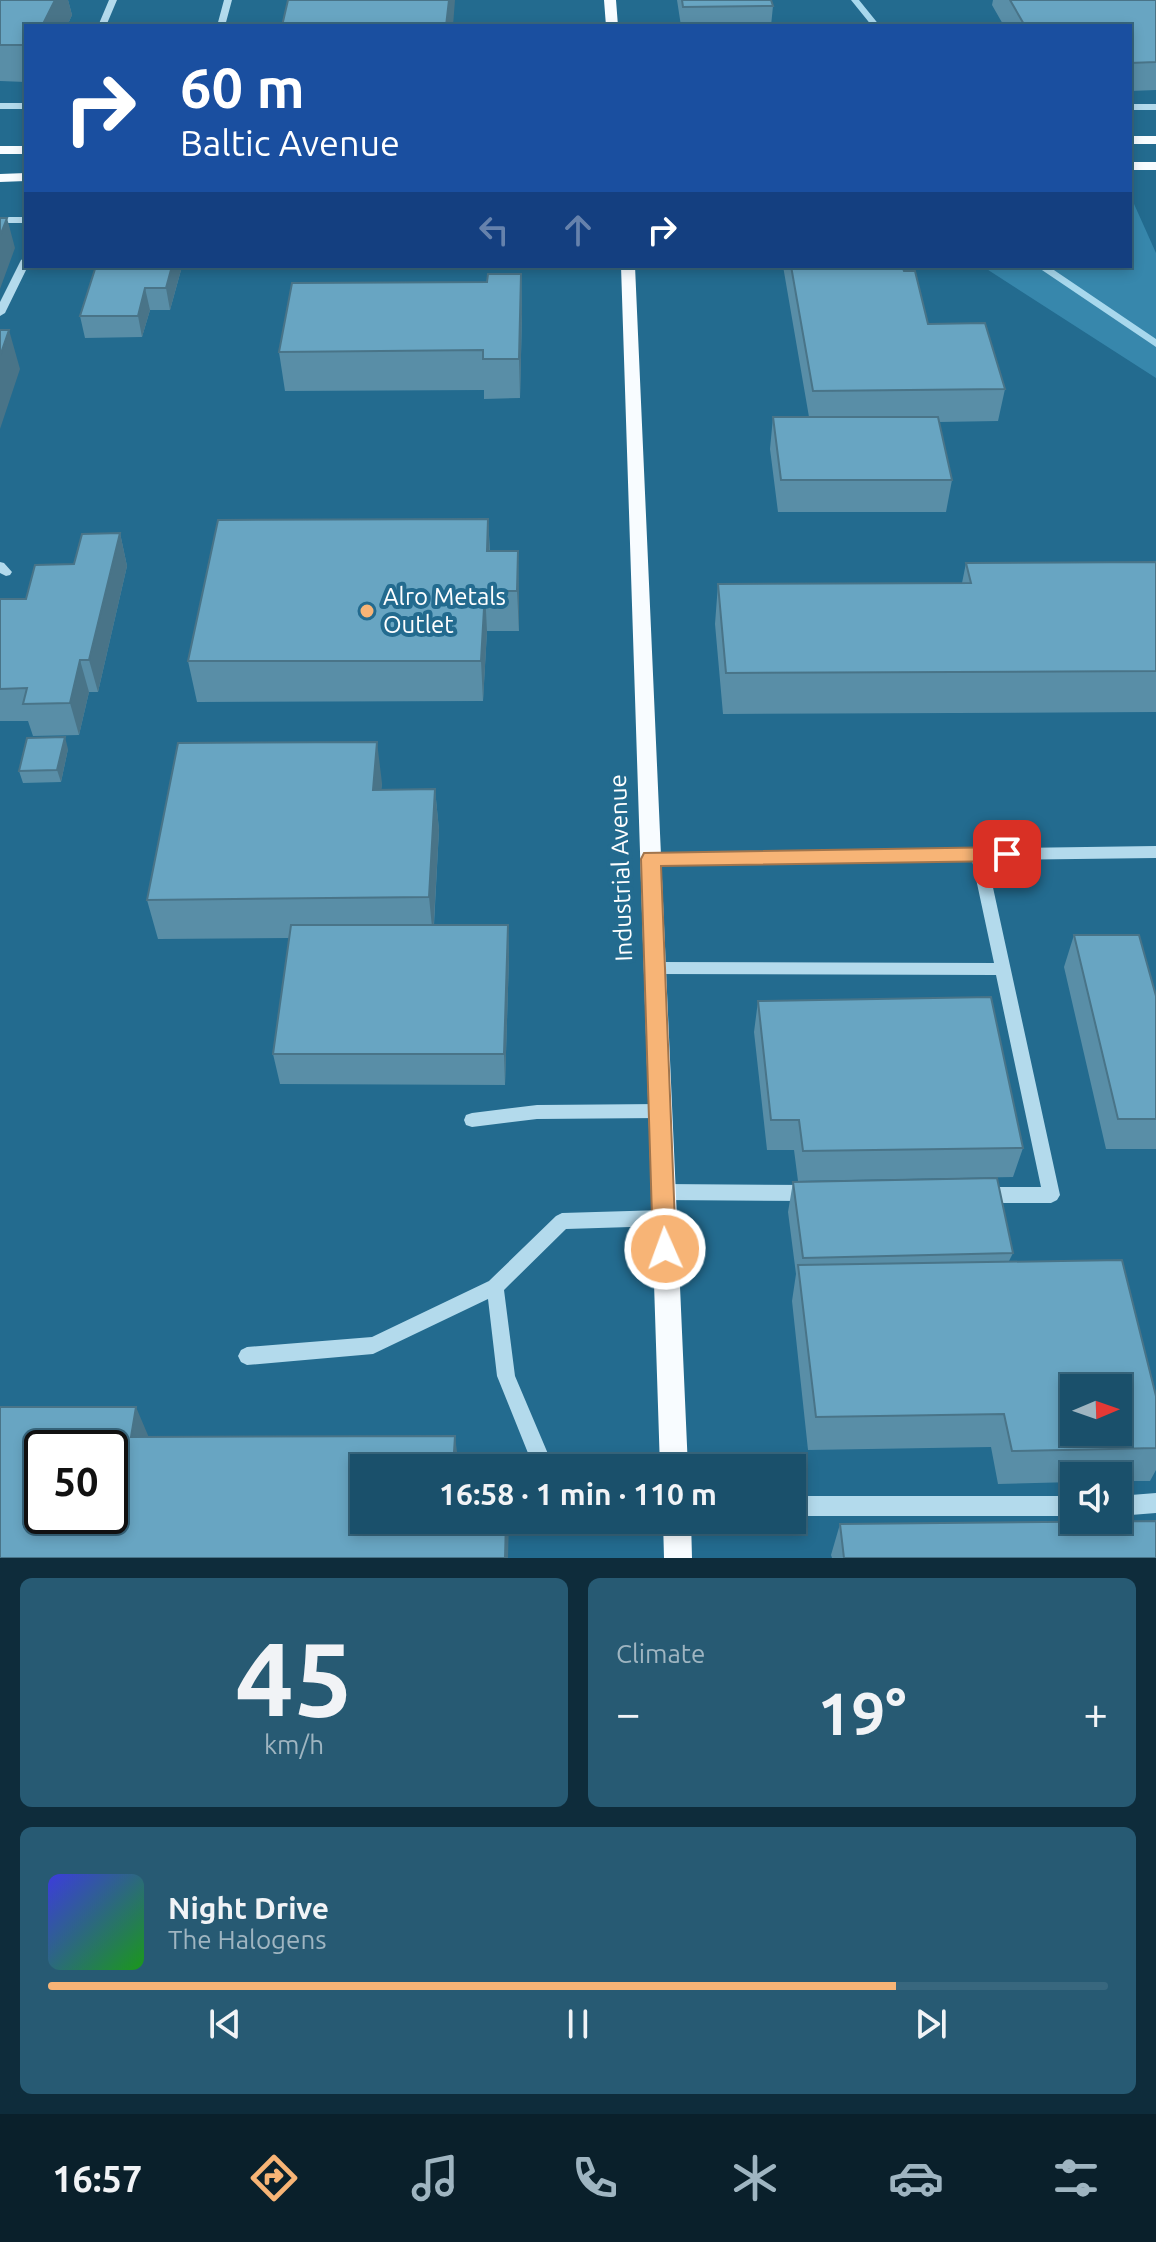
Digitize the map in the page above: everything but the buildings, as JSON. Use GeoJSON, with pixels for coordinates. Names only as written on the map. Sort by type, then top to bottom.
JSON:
{"type":"FeatureCollection","features":[{"type":"Feature","properties":{"kind":"main road"},"geometry":{"type":"LineString","coordinates":[[610,0],[612,24]]}},
{"type":"Feature","properties":{"kind":"main road"},"geometry":{"type":"LineString","coordinates":[[1132,140],[1156,140]]}},
{"type":"Feature","properties":{"kind":"main road"},"geometry":{"type":"LineString","coordinates":[[0,150],[24,150]]}},
{"type":"Feature","properties":{"kind":"main road"},"geometry":{"type":"LineString","coordinates":[[1132,166],[1156,166]]}},
{"type":"Feature","properties":{"kind":"main road"},"geometry":{"type":"LineString","coordinates":[[0,178],[24,177]]}},
{"type":"Feature","properties":{"kind":"main road","name":"Industrial Avenue"},"geometry":{"type":"LineString","coordinates":[[628,268],[673,1454]]}},
{"type":"Feature","properties":{"kind":"main road"},"geometry":{"type":"LineString","coordinates":[[677,1534],[678,1558]]}},
{"type":"Feature","properties":{"kind":"street"},"geometry":{"type":"LineString","coordinates":[[103,24],[113,0]]}},
{"type":"Feature","properties":{"kind":"street"},"geometry":{"type":"LineString","coordinates":[[222,24],[228,0]]}},
{"type":"Feature","properties":{"kind":"street"},"geometry":{"type":"LineString","coordinates":[[0,106],[24,106]]}},
{"type":"Feature","properties":{"kind":"street"},"geometry":{"type":"LineString","coordinates":[[1132,107],[1156,107]]}},
{"type":"Feature","properties":{"kind":"street"},"geometry":{"type":"LineString","coordinates":[[0,220],[24,220]]}},
{"type":"Feature","properties":{"kind":"street"},"geometry":{"type":"LineString","coordinates":[[0,313],[24,264]]}},
{"type":"Feature","properties":{"kind":"street"},"geometry":{"type":"LineString","coordinates":[[651,859],[1156,852]]}},
{"type":"Feature","properties":{"kind":"street"},"geometry":{"type":"LineString","coordinates":[[958,1194],[1051,1195],[978,854]]}},
{"type":"Feature","properties":{"kind":"street"},"geometry":{"type":"LineString","coordinates":[[655,968],[1002,969]]}},
{"type":"Feature","properties":{"kind":"street"},"geometry":{"type":"LineString","coordinates":[[472,1120],[537,1112],[660,1111]]}},
{"type":"Feature","properties":{"kind":"street"},"geometry":{"type":"LineString","coordinates":[[662,1192],[834,1193]]}},
{"type":"Feature","properties":{"kind":"street"},"geometry":{"type":"LineString","coordinates":[[247,1356],[373,1345],[495,1287],[562,1221],[663,1218]]}},
{"type":"Feature","properties":{"kind":"street"},"geometry":{"type":"LineString","coordinates":[[495,1287],[506,1376],[538,1454]]}},
{"type":"Feature","properties":{"kind":"street"},"geometry":{"type":"LineString","coordinates":[[1132,1505],[1156,1503]]}},
{"type":"Feature","properties":{"kind":"street"},"geometry":{"type":"LineString","coordinates":[[806,1506],[1060,1506]]}},
{"type":"Feature","properties":{"kind":"shaded area"},"geometry":{"type":"Polygon","coordinates":[[[1132,199],[1156,253],[1156,378],[985,268],[1132,268],[1132,199]]]}},
{"type":"Feature","properties":{"kind":"waterway"},"geometry":{"type":"LineString","coordinates":[[855,0],[874,24]]}},
{"type":"Feature","properties":{"kind":"waterway"},"geometry":{"type":"LineString","coordinates":[[1044,268],[1156,344]]}},
{"type":"Feature","properties":{"kind":"place","name":"Alro Metals Outlet"},"geometry":{"type":"Point","coordinates":[367,611]}},
{"type":"Feature","properties":{"kind":"route"},"geometry":{"type":"LineString","coordinates":[[665,1249],[651,859],[1007,854]]}}]}
